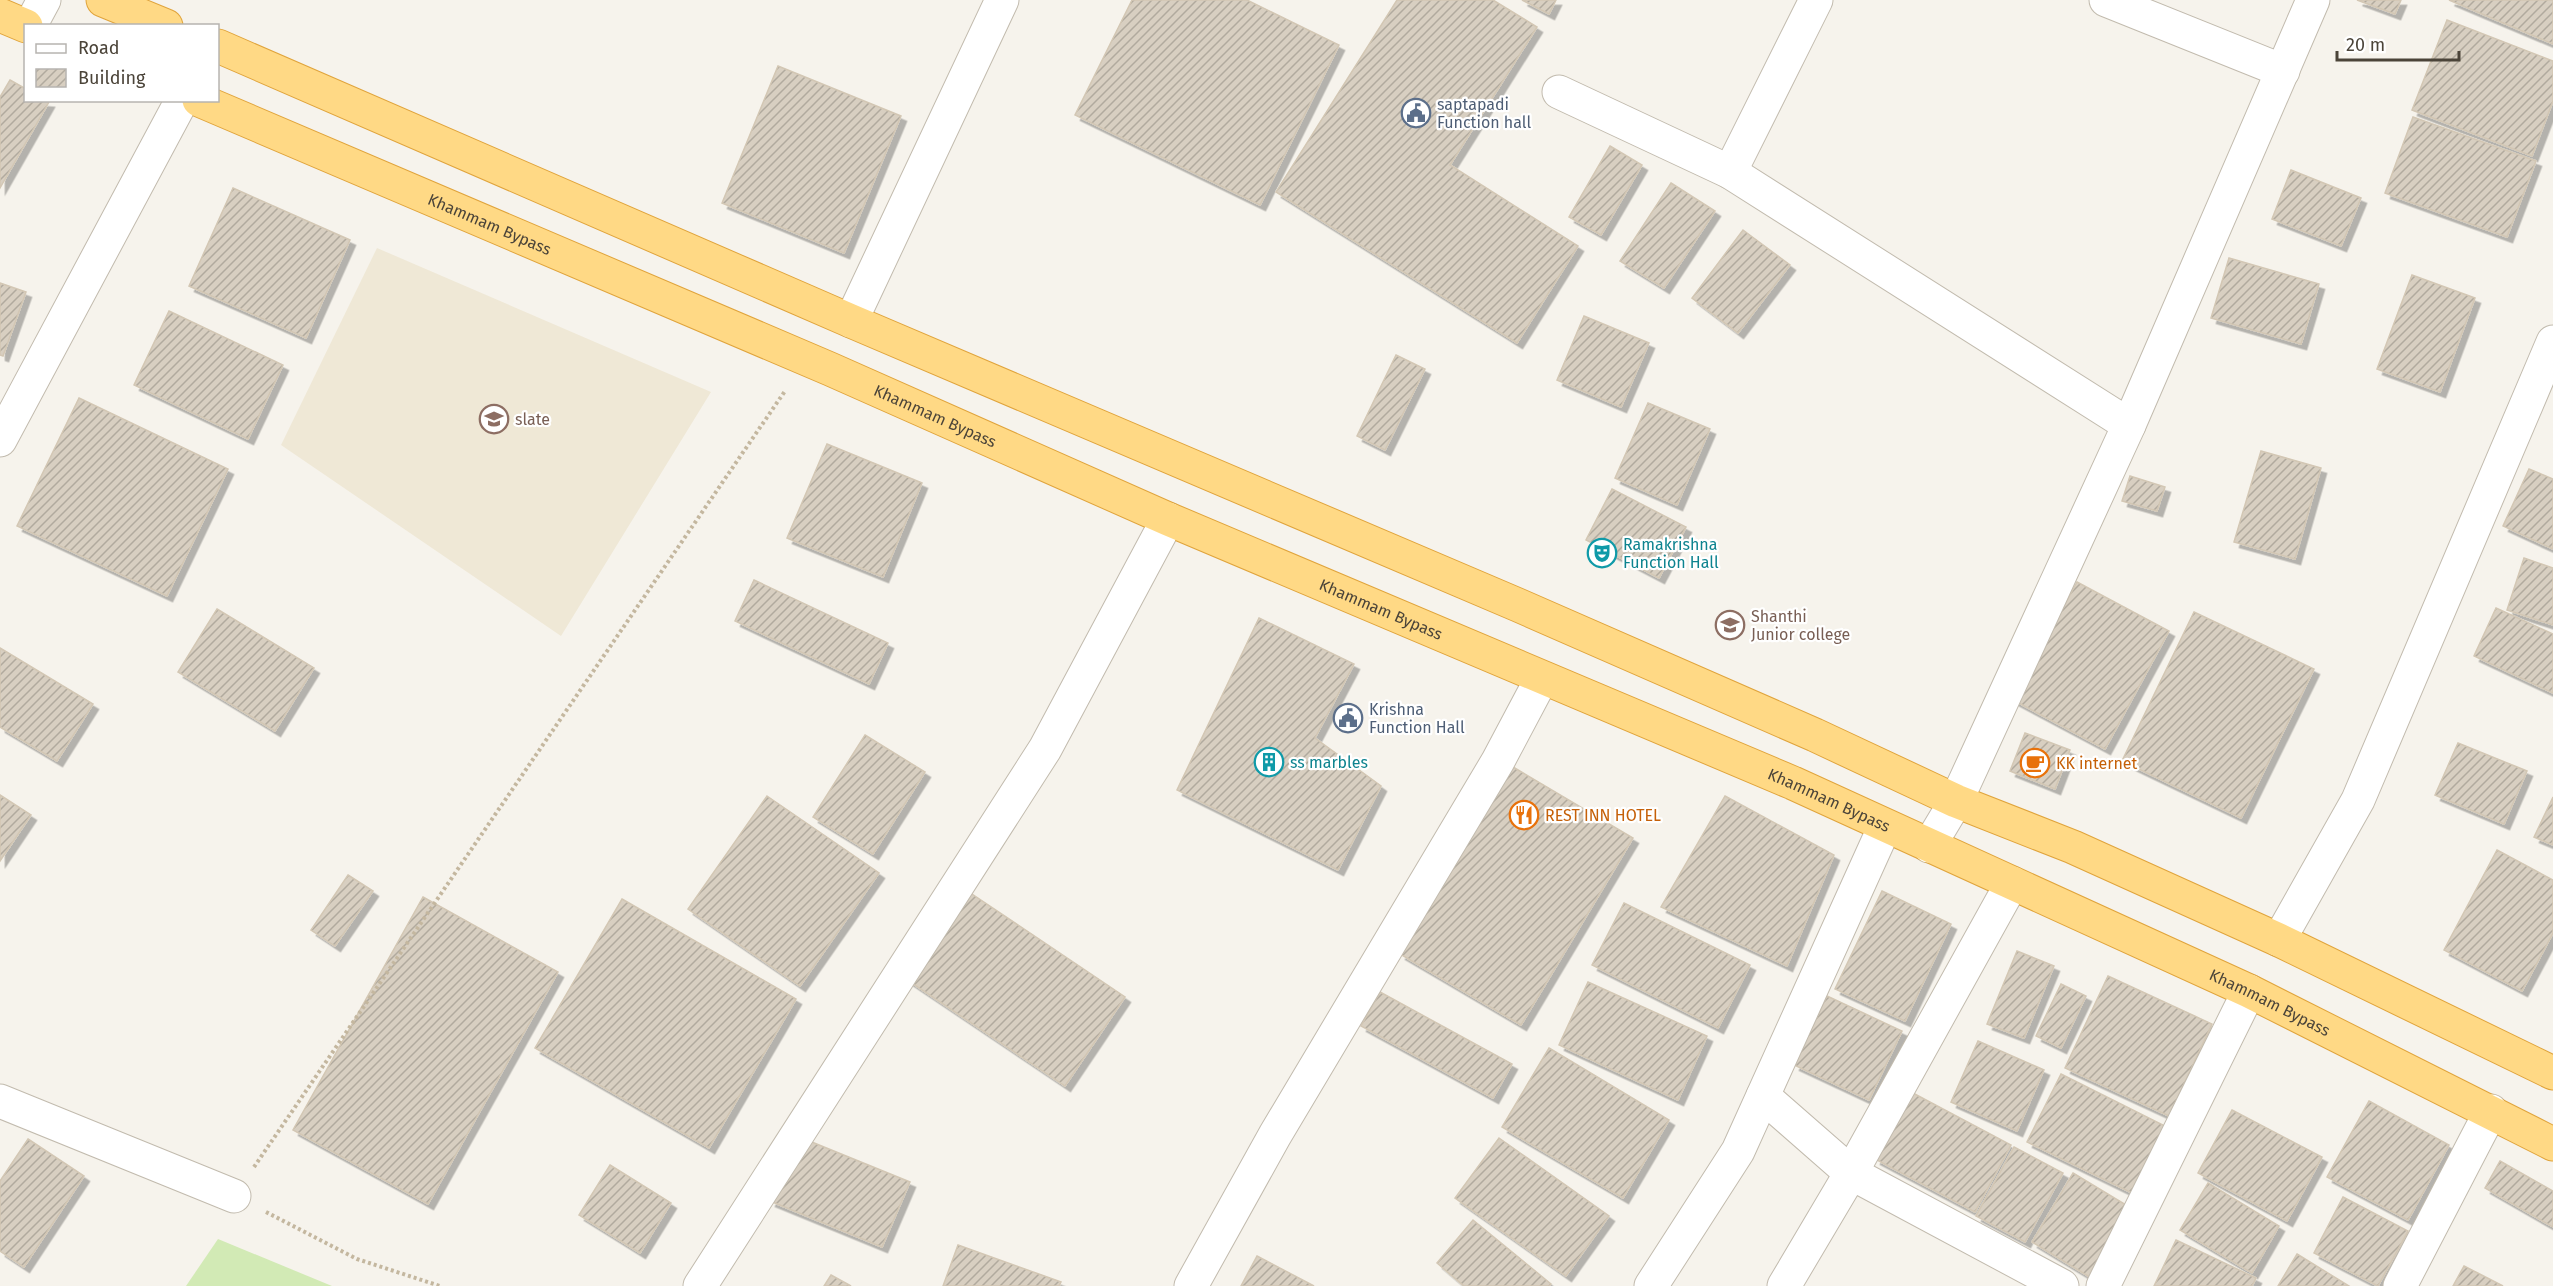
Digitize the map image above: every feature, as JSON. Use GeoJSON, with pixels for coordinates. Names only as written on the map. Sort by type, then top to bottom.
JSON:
{"type":"FeatureCollection","features":[{"type":"Feature","properties":{"kind":"highway"},"geometry":{"type":"LineString","coordinates":[[103,0],[161,24]]}},
{"type":"Feature","properties":{"kind":"highway"},"geometry":{"type":"LineString","coordinates":[[0,15],[24,25]]}},
{"type":"Feature","properties":{"kind":"highway"},"geometry":{"type":"LineString","coordinates":[[219,46],[851,321],[1518,605],[1815,735],[1956,801],[2073,847],[2279,940],[2553,1073]]}},
{"type":"Feature","properties":{"kind":"highway","name":"Khammam Bypass"},"geometry":{"type":"LineString","coordinates":[[204,102],[806,361],[830,369],[1168,519],[1793,783],[2249,990],[2553,1144]]}},
{"type":"Feature","properties":{"kind":"street"},"geometry":{"type":"LineString","coordinates":[[31,24],[44,0]]}},
{"type":"Feature","properties":{"kind":"street"},"geometry":{"type":"LineString","coordinates":[[851,321],[1002,0]]}},
{"type":"Feature","properties":{"kind":"street"},"geometry":{"type":"LineString","coordinates":[[1730,172],[1816,0]]}},
{"type":"Feature","properties":{"kind":"street"},"geometry":{"type":"LineString","coordinates":[[2106,0],[2283,71]]}},
{"type":"Feature","properties":{"kind":"street"},"geometry":{"type":"LineString","coordinates":[[1929,846],[1956,801],[2129,425],[2313,0]]}},
{"type":"Feature","properties":{"kind":"street"},"geometry":{"type":"LineString","coordinates":[[1559,92],[1730,172],[2129,425]]}},
{"type":"Feature","properties":{"kind":"street"},"geometry":{"type":"LineString","coordinates":[[0,440],[181,102]]}},
{"type":"Feature","properties":{"kind":"street"},"geometry":{"type":"LineString","coordinates":[[2279,940],[2358,800],[2553,342]]}},
{"type":"Feature","properties":{"kind":"street"},"geometry":{"type":"LineString","coordinates":[[700,1286],[1046,749],[1168,519]]}},
{"type":"Feature","properties":{"kind":"street"},"geometry":{"type":"LineString","coordinates":[[1191,1286],[1275,1135],[1498,761],[1542,678]]}},
{"type":"Feature","properties":{"kind":"street"},"geometry":{"type":"LineString","coordinates":[[1651,1286],[1738,1151],[1885,826]]}},
{"type":"Feature","properties":{"kind":"street"},"geometry":{"type":"LineString","coordinates":[[1784,1286],[1851,1173],[2012,883]]}},
{"type":"Feature","properties":{"kind":"street"},"geometry":{"type":"LineString","coordinates":[[2103,1286],[2249,990]]}},
{"type":"Feature","properties":{"kind":"street"},"geometry":{"type":"LineString","coordinates":[[1762,1096],[1851,1173],[2062,1286]]}},
{"type":"Feature","properties":{"kind":"street"},"geometry":{"type":"LineString","coordinates":[[0,1101],[234,1196]]}},
{"type":"Feature","properties":{"kind":"street"},"geometry":{"type":"LineString","coordinates":[[2400,1286],[2491,1111]]}},
{"type":"Feature","properties":{"kind":"path"},"geometry":{"type":"LineString","coordinates":[[440,1286],[357,1259],[234,1196],[806,361]]}},
{"type":"Feature","properties":{"kind":"shaded area","name":"slate"},"geometry":{"type":"Polygon","coordinates":[[[377,248],[711,392],[561,636],[281,445],[377,248]]]}},
{"type":"Feature","properties":{"kind":"green space"},"geometry":{"type":"Polygon","coordinates":[[[218,1239],[332,1286],[186,1286],[218,1239]]]}},
{"type":"Feature","properties":{"kind":"building"},"geometry":{"type":"Polygon","coordinates":[[[1132,0],[1247,0],[1339,45],[1260,205],[1075,115],[1132,0]]]}},
{"type":"Feature","properties":{"kind":"building"},"geometry":{"type":"Polygon","coordinates":[[[1397,0],[1493,0],[1537,27],[1450,165],[1578,246],[1517,343],[1276,192],[1397,0]]]}},
{"type":"Feature","properties":{"kind":"building"},"geometry":{"type":"Polygon","coordinates":[[[1522,0],[1556,0],[1549,14],[1522,0]]]}},
{"type":"Feature","properties":{"kind":"building"},"geometry":{"type":"Polygon","coordinates":[[[2357,0],[2401,0],[2395,14],[2357,0]]]}},
{"type":"Feature","properties":{"kind":"building"},"geometry":{"type":"Polygon","coordinates":[[[2449,0],[2553,0],[2553,44],[2449,0]]]}},
{"type":"Feature","properties":{"kind":"building"},"geometry":{"type":"Polygon","coordinates":[[[2447,20],[2553,61],[2553,101],[2532,156],[2412,110],[2447,20]]]}},
{"type":"Feature","properties":{"kind":"building"},"geometry":{"type":"Polygon","coordinates":[[[778,66],[901,116],[844,253],[722,203],[778,66]]]}},
{"type":"Feature","properties":{"kind":"building"},"geometry":{"type":"Polygon","coordinates":[[[10,80],[24,88],[24,102],[49,102],[0,188],[0,97],[10,80]]]}},
{"type":"Feature","properties":{"kind":"building"},"geometry":{"type":"Polygon","coordinates":[[[2413,117],[2536,161],[2507,237],[2385,193],[2413,117]]]}},
{"type":"Feature","properties":{"kind":"building"},"geometry":{"type":"Polygon","coordinates":[[[1610,146],[1642,165],[1601,235],[1569,217],[1610,146]]]}},
{"type":"Feature","properties":{"kind":"building"},"geometry":{"type":"Polygon","coordinates":[[[2291,170],[2361,198],[2341,246],[2272,219],[2291,170]]]}},
{"type":"Feature","properties":{"kind":"building"},"geometry":{"type":"Polygon","coordinates":[[[1671,183],[1715,211],[1664,288],[1620,261],[1671,183]]]}},
{"type":"Feature","properties":{"kind":"building"},"geometry":{"type":"Polygon","coordinates":[[[233,188],[350,240],[306,338],[189,286],[233,188]]]}},
{"type":"Feature","properties":{"kind":"building"},"geometry":{"type":"Polygon","coordinates":[[[1743,230],[1790,265],[1738,333],[1692,298],[1743,230]]]}},
{"type":"Feature","properties":{"kind":"building"},"geometry":{"type":"Polygon","coordinates":[[[2229,258],[2319,284],[2301,344],[2211,318],[2229,258]]]}},
{"type":"Feature","properties":{"kind":"building"},"geometry":{"type":"Polygon","coordinates":[[[2412,275],[2475,298],[2440,392],[2377,369],[2412,275]]]}},
{"type":"Feature","properties":{"kind":"building"},"geometry":{"type":"Polygon","coordinates":[[[0,283],[26,292],[3,356],[0,355],[0,283]]]}},
{"type":"Feature","properties":{"kind":"building"},"geometry":{"type":"Polygon","coordinates":[[[169,311],[283,365],[248,439],[134,385],[169,311]]]}},
{"type":"Feature","properties":{"kind":"building"},"geometry":{"type":"Polygon","coordinates":[[[1584,316],[1649,343],[1621,407],[1557,380],[1584,316]]]}},
{"type":"Feature","properties":{"kind":"building"},"geometry":{"type":"Polygon","coordinates":[[[1396,355],[1425,369],[1385,450],[1357,436],[1396,355]]]}},
{"type":"Feature","properties":{"kind":"building"},"geometry":{"type":"Polygon","coordinates":[[[79,398],[228,469],[167,596],[17,526],[79,398]]]}},
{"type":"Feature","properties":{"kind":"building"},"geometry":{"type":"Polygon","coordinates":[[[1648,403],[1710,429],[1677,505],[1615,478],[1648,403]]]}},
{"type":"Feature","properties":{"kind":"building"},"geometry":{"type":"Polygon","coordinates":[[[827,444],[922,483],[883,577],[787,538],[827,444]]]}},
{"type":"Feature","properties":{"kind":"building"},"geometry":{"type":"Polygon","coordinates":[[[2261,451],[2321,468],[2295,559],[2234,542],[2261,451]]]}},
{"type":"Feature","properties":{"kind":"building"},"geometry":{"type":"Polygon","coordinates":[[[2529,469],[2553,479],[2553,549],[2503,526],[2529,469]]]}},
{"type":"Feature","properties":{"kind":"building"},"geometry":{"type":"Polygon","coordinates":[[[2130,476],[2165,487],[2157,511],[2122,501],[2130,476]]]}},
{"type":"Feature","properties":{"kind":"building"},"geometry":{"type":"Polygon","coordinates":[[[1612,489],[1686,527],[1659,578],[1586,540],[1612,489]]]}},
{"type":"Feature","properties":{"kind":"building"},"geometry":{"type":"Polygon","coordinates":[[[2524,558],[2553,568],[2553,625],[2507,610],[2524,558]]]}},
{"type":"Feature","properties":{"kind":"building"},"geometry":{"type":"Polygon","coordinates":[[[754,580],[888,643],[869,684],[735,621],[754,580]]]}},
{"type":"Feature","properties":{"kind":"building"},"geometry":{"type":"Polygon","coordinates":[[[2077,582],[2169,631],[2105,749],[2013,700],[2077,582]]]}},
{"type":"Feature","properties":{"kind":"building"},"geometry":{"type":"Polygon","coordinates":[[[2496,608],[2553,634],[2553,693],[2474,656],[2496,608]]]}},
{"type":"Feature","properties":{"kind":"building"},"geometry":{"type":"Polygon","coordinates":[[[217,609],[314,668],[275,731],[178,672],[217,609]]]}},
{"type":"Feature","properties":{"kind":"building"},"geometry":{"type":"Polygon","coordinates":[[[2194,612],[2314,669],[2241,818],[2122,761],[2194,612]]]}},
{"type":"Feature","properties":{"kind":"building","name":"ss marbles"},"geometry":{"type":"Polygon","coordinates":[[[1259,618],[1354,664],[1315,738],[1381,786],[1338,870],[1177,790],[1259,618]]]}},
{"type":"Feature","properties":{"kind":"building"},"geometry":{"type":"Polygon","coordinates":[[[0,648],[93,704],[57,761],[0,727],[0,648]]]}},
{"type":"Feature","properties":{"kind":"building"},"geometry":{"type":"Polygon","coordinates":[[[2025,733],[2070,750],[2055,789],[2010,771],[2025,733]]]}},
{"type":"Feature","properties":{"kind":"building"},"geometry":{"type":"Polygon","coordinates":[[[865,735],[925,772],[873,854],[813,817],[865,735]]]}},
{"type":"Feature","properties":{"kind":"building"},"geometry":{"type":"Polygon","coordinates":[[[2458,743],[2527,771],[2504,824],[2435,795],[2458,743]]]}},
{"type":"Feature","properties":{"kind":"building"},"geometry":{"type":"Polygon","coordinates":[[[1513,767],[1633,838],[1521,1025],[1400,954],[1513,767]]]}},
{"type":"Feature","properties":{"kind":"building"},"geometry":{"type":"Polygon","coordinates":[[[0,795],[31,815],[0,861],[0,795]]]}},
{"type":"Feature","properties":{"kind":"building"},"geometry":{"type":"Polygon","coordinates":[[[767,796],[879,873],[800,986],[688,909],[767,796]]]}},
{"type":"Feature","properties":{"kind":"building"},"geometry":{"type":"Polygon","coordinates":[[[1725,796],[1834,855],[1787,966],[1661,907],[1725,796]]]}},
{"type":"Feature","properties":{"kind":"building"},"geometry":{"type":"Polygon","coordinates":[[[2553,797],[2553,845],[2534,837],[2553,797]]]}},
{"type":"Feature","properties":{"kind":"building"},"geometry":{"type":"Polygon","coordinates":[[[2497,850],[2553,880],[2553,933],[2522,991],[2444,950],[2497,850]]]}},
{"type":"Feature","properties":{"kind":"building"},"geometry":{"type":"Polygon","coordinates":[[[348,875],[373,891],[335,946],[311,930],[348,875]]]}},
{"type":"Feature","properties":{"kind":"building"},"geometry":{"type":"Polygon","coordinates":[[[966,890],[1125,997],[1065,1086],[906,979],[966,890]]]}},
{"type":"Feature","properties":{"kind":"building"},"geometry":{"type":"Polygon","coordinates":[[[1882,891],[1951,924],[1905,1021],[1835,989],[1882,891]]]}},
{"type":"Feature","properties":{"kind":"building"},"geometry":{"type":"Polygon","coordinates":[[[423,897],[558,972],[428,1204],[293,1130],[423,897]]]}},
{"type":"Feature","properties":{"kind":"building"},"geometry":{"type":"Polygon","coordinates":[[[622,899],[796,999],[709,1148],[535,1048],[622,899]]]}},
{"type":"Feature","properties":{"kind":"building"},"geometry":{"type":"Polygon","coordinates":[[[1624,903],[1750,965],[1718,1028],[1592,965],[1624,903]]]}},
{"type":"Feature","properties":{"kind":"building"},"geometry":{"type":"Polygon","coordinates":[[[2017,951],[2054,966],[2024,1038],[1987,1024],[2017,951]]]}},
{"type":"Feature","properties":{"kind":"building"},"geometry":{"type":"Polygon","coordinates":[[[2108,976],[2212,1024],[2169,1116],[2065,1068],[2108,976]]]}},
{"type":"Feature","properties":{"kind":"building"},"geometry":{"type":"Polygon","coordinates":[[[1588,982],[1707,1036],[1678,1100],[1559,1045],[1588,982]]]}},
{"type":"Feature","properties":{"kind":"building"},"geometry":{"type":"Polygon","coordinates":[[[2061,984],[2086,996],[2061,1048],[2036,1036],[2061,984]]]}},
{"type":"Feature","properties":{"kind":"building"},"geometry":{"type":"Polygon","coordinates":[[[1380,992],[1512,1064],[1493,1098],[1361,1026],[1380,992]]]}},
{"type":"Feature","properties":{"kind":"building"},"geometry":{"type":"Polygon","coordinates":[[[1827,996],[1902,1031],[1869,1100],[1794,1065],[1827,996]]]}},
{"type":"Feature","properties":{"kind":"building"},"geometry":{"type":"Polygon","coordinates":[[[1978,1041],[2044,1070],[2017,1131],[1951,1102],[1978,1041]]]}},
{"type":"Feature","properties":{"kind":"building"},"geometry":{"type":"Polygon","coordinates":[[[1549,1048],[1669,1120],[1623,1198],[1502,1127],[1549,1048]]]}},
{"type":"Feature","properties":{"kind":"building"},"geometry":{"type":"Polygon","coordinates":[[[2061,1074],[2167,1127],[2134,1194],[2027,1142],[2061,1074]]]}},
{"type":"Feature","properties":{"kind":"building"},"geometry":{"type":"Polygon","coordinates":[[[1911,1092],[2011,1145],[1975,1212],[1875,1159],[1911,1092]]]}},
{"type":"Feature","properties":{"kind":"building"},"geometry":{"type":"Polygon","coordinates":[[[2369,1101],[2449,1145],[2408,1220],[2327,1177],[2369,1101]]]}},
{"type":"Feature","properties":{"kind":"building"},"geometry":{"type":"Polygon","coordinates":[[[2232,1110],[2322,1157],[2287,1221],[2198,1173],[2232,1110]]]}},
{"type":"Feature","properties":{"kind":"building"},"geometry":{"type":"Polygon","coordinates":[[[797,1136],[910,1182],[882,1247],[770,1201],[797,1136]]]}},
{"type":"Feature","properties":{"kind":"building"},"geometry":{"type":"Polygon","coordinates":[[[1499,1138],[1609,1216],[1566,1276],[1455,1198],[1499,1138]]]}},
{"type":"Feature","properties":{"kind":"building"},"geometry":{"type":"Polygon","coordinates":[[[28,1139],[84,1176],[24,1267],[0,1251],[0,1181],[28,1139]]]}},
{"type":"Feature","properties":{"kind":"building"},"geometry":{"type":"Polygon","coordinates":[[[2014,1147],[2063,1173],[2025,1242],[1976,1216],[2014,1147]]]}},
{"type":"Feature","properties":{"kind":"building"},"geometry":{"type":"Polygon","coordinates":[[[2500,1161],[2553,1191],[2553,1227],[2485,1188],[2500,1161]]]}},
{"type":"Feature","properties":{"kind":"building"},"geometry":{"type":"Polygon","coordinates":[[[610,1165],[671,1203],[640,1253],[579,1215],[610,1165]]]}},
{"type":"Feature","properties":{"kind":"building"},"geometry":{"type":"Polygon","coordinates":[[[2073,1173],[2136,1211],[2093,1279],[2032,1242],[2073,1173]]]}},
{"type":"Feature","properties":{"kind":"building"},"geometry":{"type":"Polygon","coordinates":[[[2208,1183],[2279,1226],[2252,1273],[2180,1230],[2208,1183]]]}},
{"type":"Feature","properties":{"kind":"building"},"geometry":{"type":"Polygon","coordinates":[[[2343,1197],[2408,1231],[2378,1286],[2314,1253],[2343,1197]]]}},
{"type":"Feature","properties":{"kind":"building"},"geometry":{"type":"Polygon","coordinates":[[[1473,1220],[1551,1284],[1549,1286],[1464,1286],[1437,1263],[1473,1220]]]}},
{"type":"Feature","properties":{"kind":"building"},"geometry":{"type":"Polygon","coordinates":[[[2176,1240],[2256,1278],[2252,1286],[2154,1286],[2176,1240]]]}},
{"type":"Feature","properties":{"kind":"building"},"geometry":{"type":"Polygon","coordinates":[[[958,1245],[1061,1282],[1059,1286],[943,1286],[958,1245]]]}},
{"type":"Feature","properties":{"kind":"building"},"geometry":{"type":"Polygon","coordinates":[[[2297,1254],[2349,1286],[2278,1286],[2297,1254]]]}},
{"type":"Feature","properties":{"kind":"building"},"geometry":{"type":"Polygon","coordinates":[[[1257,1256],[1314,1286],[1241,1286],[1257,1256]]]}},
{"type":"Feature","properties":{"kind":"building"},"geometry":{"type":"Polygon","coordinates":[[[2464,1266],[2503,1286],[2453,1286],[2464,1266]]]}},
{"type":"Feature","properties":{"kind":"building"},"geometry":{"type":"Polygon","coordinates":[[[831,1275],[851,1286],[824,1286],[831,1275]]]}},
{"type":"Feature","properties":{"kind":"place","name":"saptapadi Function hall"},"geometry":{"type":"Point","coordinates":[1416,113]}},
{"type":"Feature","properties":{"kind":"place","name":"slate"},"geometry":{"type":"Point","coordinates":[494,419]}},
{"type":"Feature","properties":{"kind":"place","name":"Ramakrishna Function Hall"},"geometry":{"type":"Point","coordinates":[1602,553]}},
{"type":"Feature","properties":{"kind":"place","name":"Shanthi Junior college"},"geometry":{"type":"Point","coordinates":[1730,625]}},
{"type":"Feature","properties":{"kind":"place","name":"Krishna Function Hall"},"geometry":{"type":"Point","coordinates":[1348,718]}},
{"type":"Feature","properties":{"kind":"place","name":"ss marbles"},"geometry":{"type":"Point","coordinates":[1269,762]}},
{"type":"Feature","properties":{"kind":"place","name":"KK internet"},"geometry":{"type":"Point","coordinates":[2035,763]}},
{"type":"Feature","properties":{"kind":"place","name":"REST INN HOTEL"},"geometry":{"type":"Point","coordinates":[1524,815]}}]}
